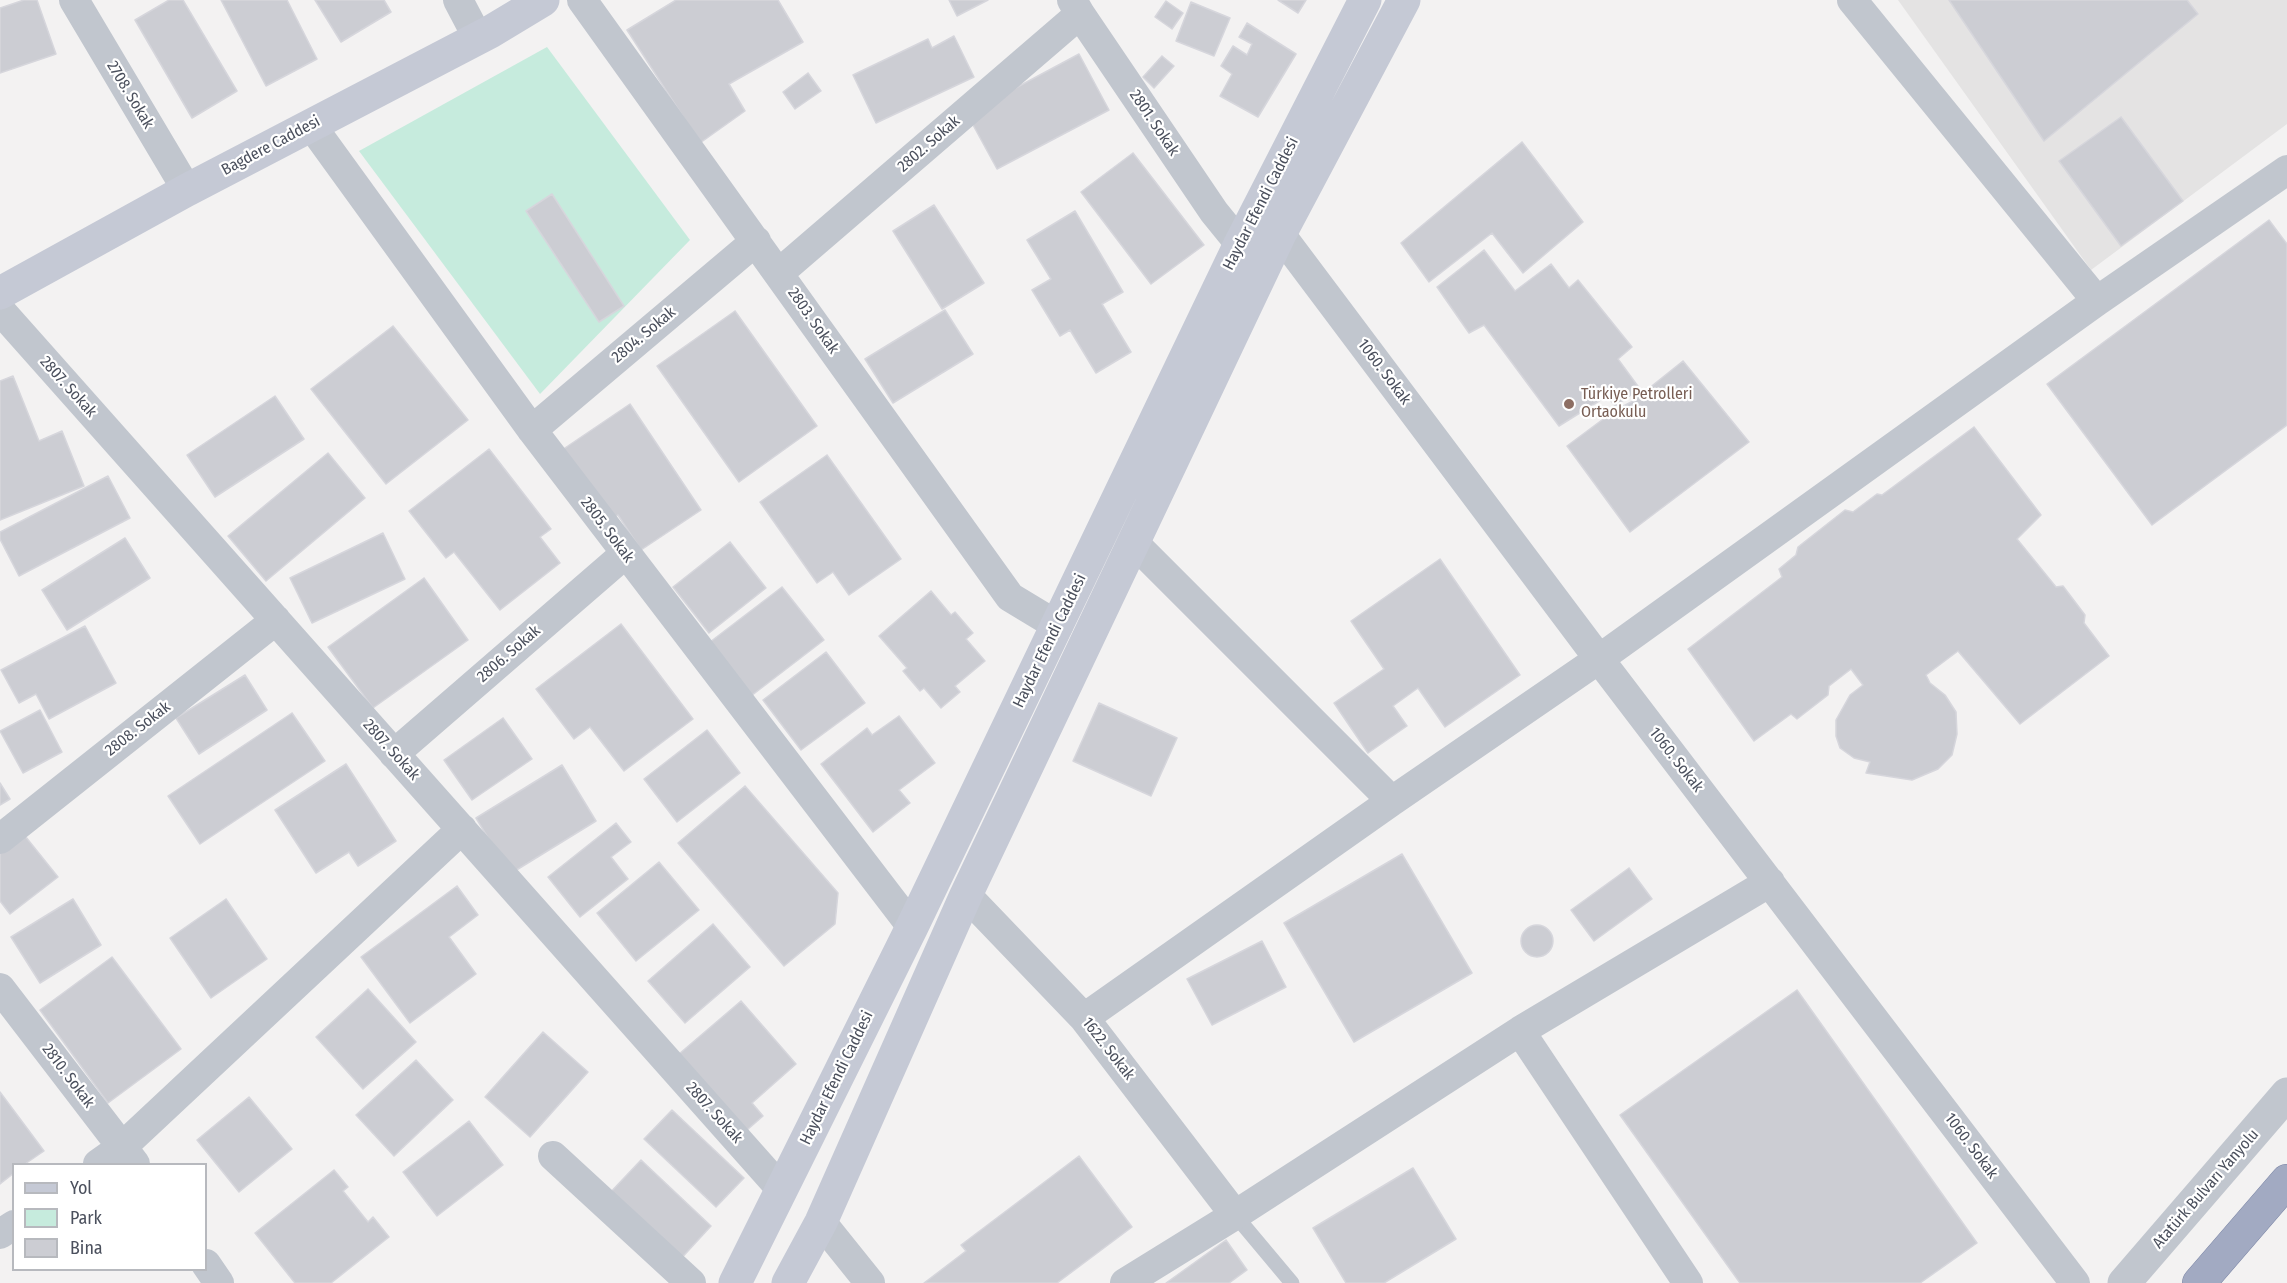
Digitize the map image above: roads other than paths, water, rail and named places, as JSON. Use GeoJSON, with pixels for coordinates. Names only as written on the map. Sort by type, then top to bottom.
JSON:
{"type":"FeatureCollection","features":[{"type":"Feature","properties":{"kind":"highway"},"geometry":{"type":"LineString","coordinates":[[2199,1283],[2287,1181]]}},
{"type":"Feature","properties":{"kind":"main road","name":"Bagdere Caddesi"},"geometry":{"type":"LineString","coordinates":[[0,293],[187,190],[478,38],[543,0]]}},
{"type":"Feature","properties":{"kind":"main road","name":"Haydar Efendi Caddesi"},"geometry":{"type":"LineString","coordinates":[[735,1283],[912,927],[1240,244],[1365,0]]}},
{"type":"Feature","properties":{"kind":"main road","name":"Haydar Efendi Caddesi"},"geometry":{"type":"LineString","coordinates":[[788,1283],[821,1222],[966,895],[1280,234],[1404,0]]}},
{"type":"Feature","properties":{"kind":"street","name":"2708. Sokak"},"geometry":{"type":"LineString","coordinates":[[74,0],[187,190]]}},
{"type":"Feature","properties":{"kind":"street"},"geometry":{"type":"LineString","coordinates":[[458,0],[478,38]]}},
{"type":"Feature","properties":{"kind":"street","name":"2803. Sokak"},"geometry":{"type":"LineString","coordinates":[[582,0],[1010,597],[1058,626]]}},
{"type":"Feature","properties":{"kind":"street"},"geometry":{"type":"LineString","coordinates":[[1852,0],[2097,301]]}},
{"type":"Feature","properties":{"kind":"street","name":"2801. Sokak"},"geometry":{"type":"LineString","coordinates":[[1076,7],[1214,212],[1240,244]]}},
{"type":"Feature","properties":{"kind":"street","name":"2802. Sokak"},"geometry":{"type":"LineString","coordinates":[[779,273],[1076,7]]}},
{"type":"Feature","properties":{"kind":"street","name":"2805. Sokak"},"geometry":{"type":"LineString","coordinates":[[311,125],[532,430],[912,927]]}},
{"type":"Feature","properties":{"kind":"street"},"geometry":{"type":"LineString","coordinates":[[1084,1018],[1392,801],[1599,659],[2097,301],[2287,170]]}},
{"type":"Feature","properties":{"kind":"street","name":"1060. Sokak"},"geometry":{"type":"LineString","coordinates":[[1280,234],[1599,659],[2075,1283]]}},
{"type":"Feature","properties":{"kind":"street","name":"2804. Sokak"},"geometry":{"type":"LineString","coordinates":[[532,430],[756,241]]}},
{"type":"Feature","properties":{"kind":"street","name":"2807. Sokak"},"geometry":{"type":"LineString","coordinates":[[0,310],[782,1190]]}},
{"type":"Feature","properties":{"kind":"street"},"geometry":{"type":"LineString","coordinates":[[1133,542],[1392,801]]}},
{"type":"Feature","properties":{"kind":"street","name":"2806. Sokak"},"geometry":{"type":"LineString","coordinates":[[394,754],[625,554]]}},
{"type":"Feature","properties":{"kind":"street","name":"2808. Sokak"},"geometry":{"type":"LineString","coordinates":[[0,838],[276,620]]}},
{"type":"Feature","properties":{"kind":"street"},"geometry":{"type":"LineString","coordinates":[[102,1163],[129,1156],[462,829]]}},
{"type":"Feature","properties":{"kind":"street"},"geometry":{"type":"LineString","coordinates":[[1125,1283],[1235,1215],[1520,1031],[1770,882]]}},
{"type":"Feature","properties":{"kind":"street","name":"1622. Sokak"},"geometry":{"type":"LineString","coordinates":[[966,895],[1084,1018],[1235,1215]]}},
{"type":"Feature","properties":{"kind":"street","name":"2810. Sokak"},"geometry":{"type":"LineString","coordinates":[[0,988],[129,1156]]}},
{"type":"Feature","properties":{"kind":"street"},"geometry":{"type":"LineString","coordinates":[[1520,1031],[1688,1283]]}},
{"type":"Feature","properties":{"kind":"street","name":"Atatürk Bulvarı Yanyolu"},"geometry":{"type":"LineString","coordinates":[[2124,1283],[2287,1094]]}},
{"type":"Feature","properties":{"kind":"street"},"geometry":{"type":"LineString","coordinates":[[553,1156],[691,1283]]}},
{"type":"Feature","properties":{"kind":"street"},"geometry":{"type":"LineString","coordinates":[[821,1222],[870,1283]]}},
{"type":"Feature","properties":{"kind":"street"},"geometry":{"type":"LineString","coordinates":[[207,1265],[219,1283]]}},
{"type":"Feature","properties":{"kind":"lane"},"geometry":{"type":"LineString","coordinates":[[1235,1215],[1292,1283]]}},
{"type":"Feature","properties":{"kind":"place","name":"Türkiye Petrolleri Ortaokulu"},"geometry":{"type":"Point","coordinates":[1569,404]}}]}
